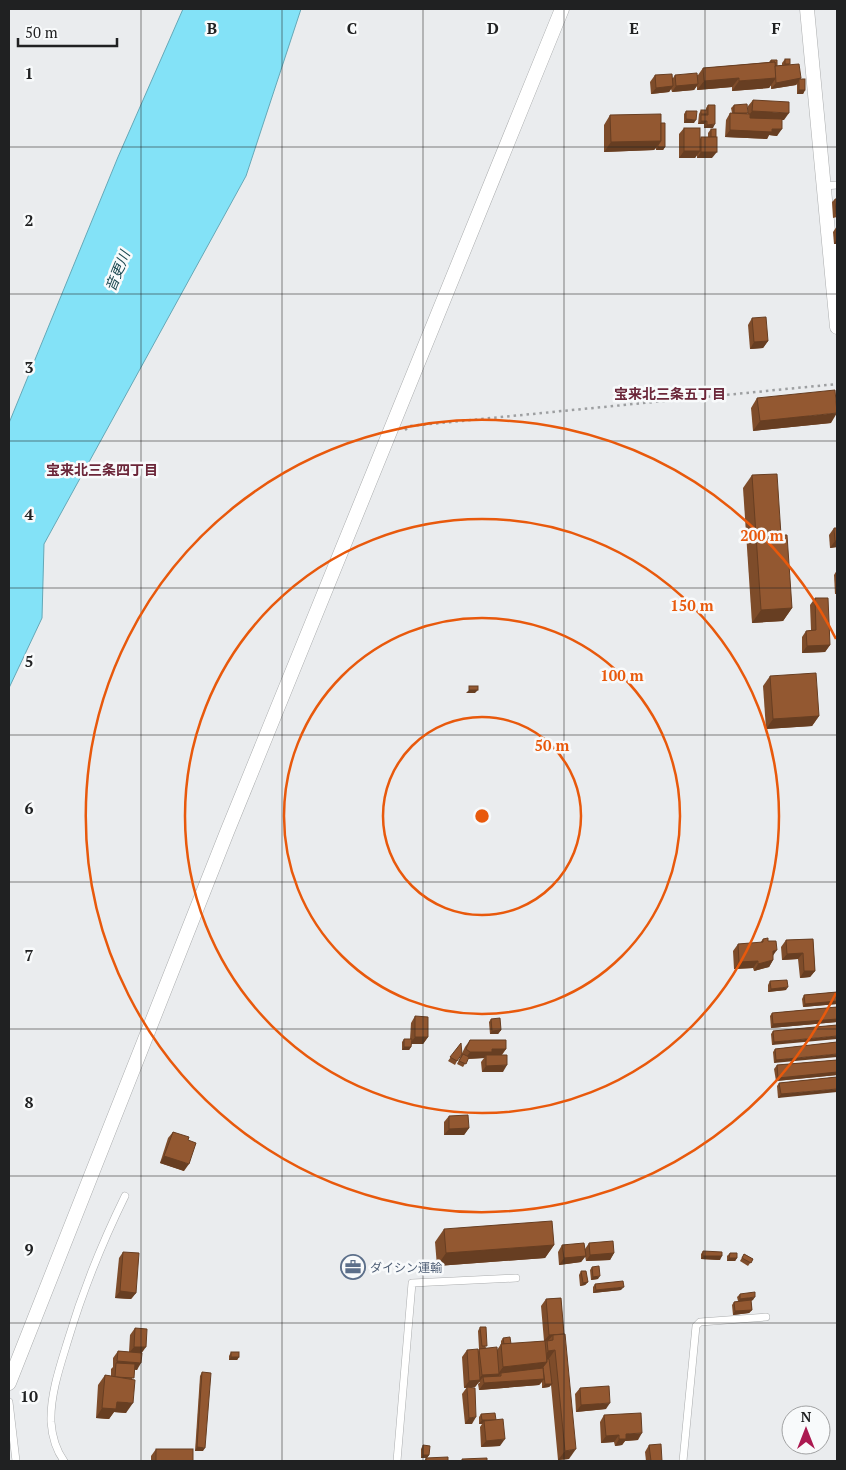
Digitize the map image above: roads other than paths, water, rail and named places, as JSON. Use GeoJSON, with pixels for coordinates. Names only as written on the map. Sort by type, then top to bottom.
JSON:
{"type":"FeatureCollection","features":[{"type":"Feature","properties":{"kind":"street"},"geometry":{"type":"LineString","coordinates":[[9,1383],[223,841],[562,9]]}},
{"type":"Feature","properties":{"kind":"street"},"geometry":{"type":"LineString","coordinates":[[807,9],[830,185],[837,327]]}},
{"type":"Feature","properties":{"kind":"lane"},"geometry":{"type":"LineString","coordinates":[[64,1461],[52,1434],[51,1420],[58,1373],[86,1283],[102,1242],[126,1196]]}},
{"type":"Feature","properties":{"kind":"lane"},"geometry":{"type":"LineString","coordinates":[[397,1461],[412,1283],[516,1278]]}},
{"type":"Feature","properties":{"kind":"lane"},"geometry":{"type":"LineString","coordinates":[[683,1461],[696,1326],[700,1322],[766,1317]]}},
{"type":"Feature","properties":{"kind":"lane"},"geometry":{"type":"LineString","coordinates":[[9,1402],[16,1461]]}},
{"type":"Feature","properties":{"kind":"water","name":"音更川"},"geometry":{"type":"Polygon","coordinates":[[[183,9],[301,9],[246,176],[44,544],[42,618],[9,688],[9,423],[118,157],[183,9]]]}},
{"type":"Feature","properties":{"kind":"place","name":"ダイシン運輸"},"geometry":{"type":"Point","coordinates":[353,1267]}},
{"type":"Feature","properties":{"kind":"district","name":"宝来北三条五丁目"},"geometry":{"type":"Point","coordinates":[670,393]}},
{"type":"Feature","properties":{"kind":"district","name":"宝来北三条四丁目"},"geometry":{"type":"Point","coordinates":[102,469]}}]}
